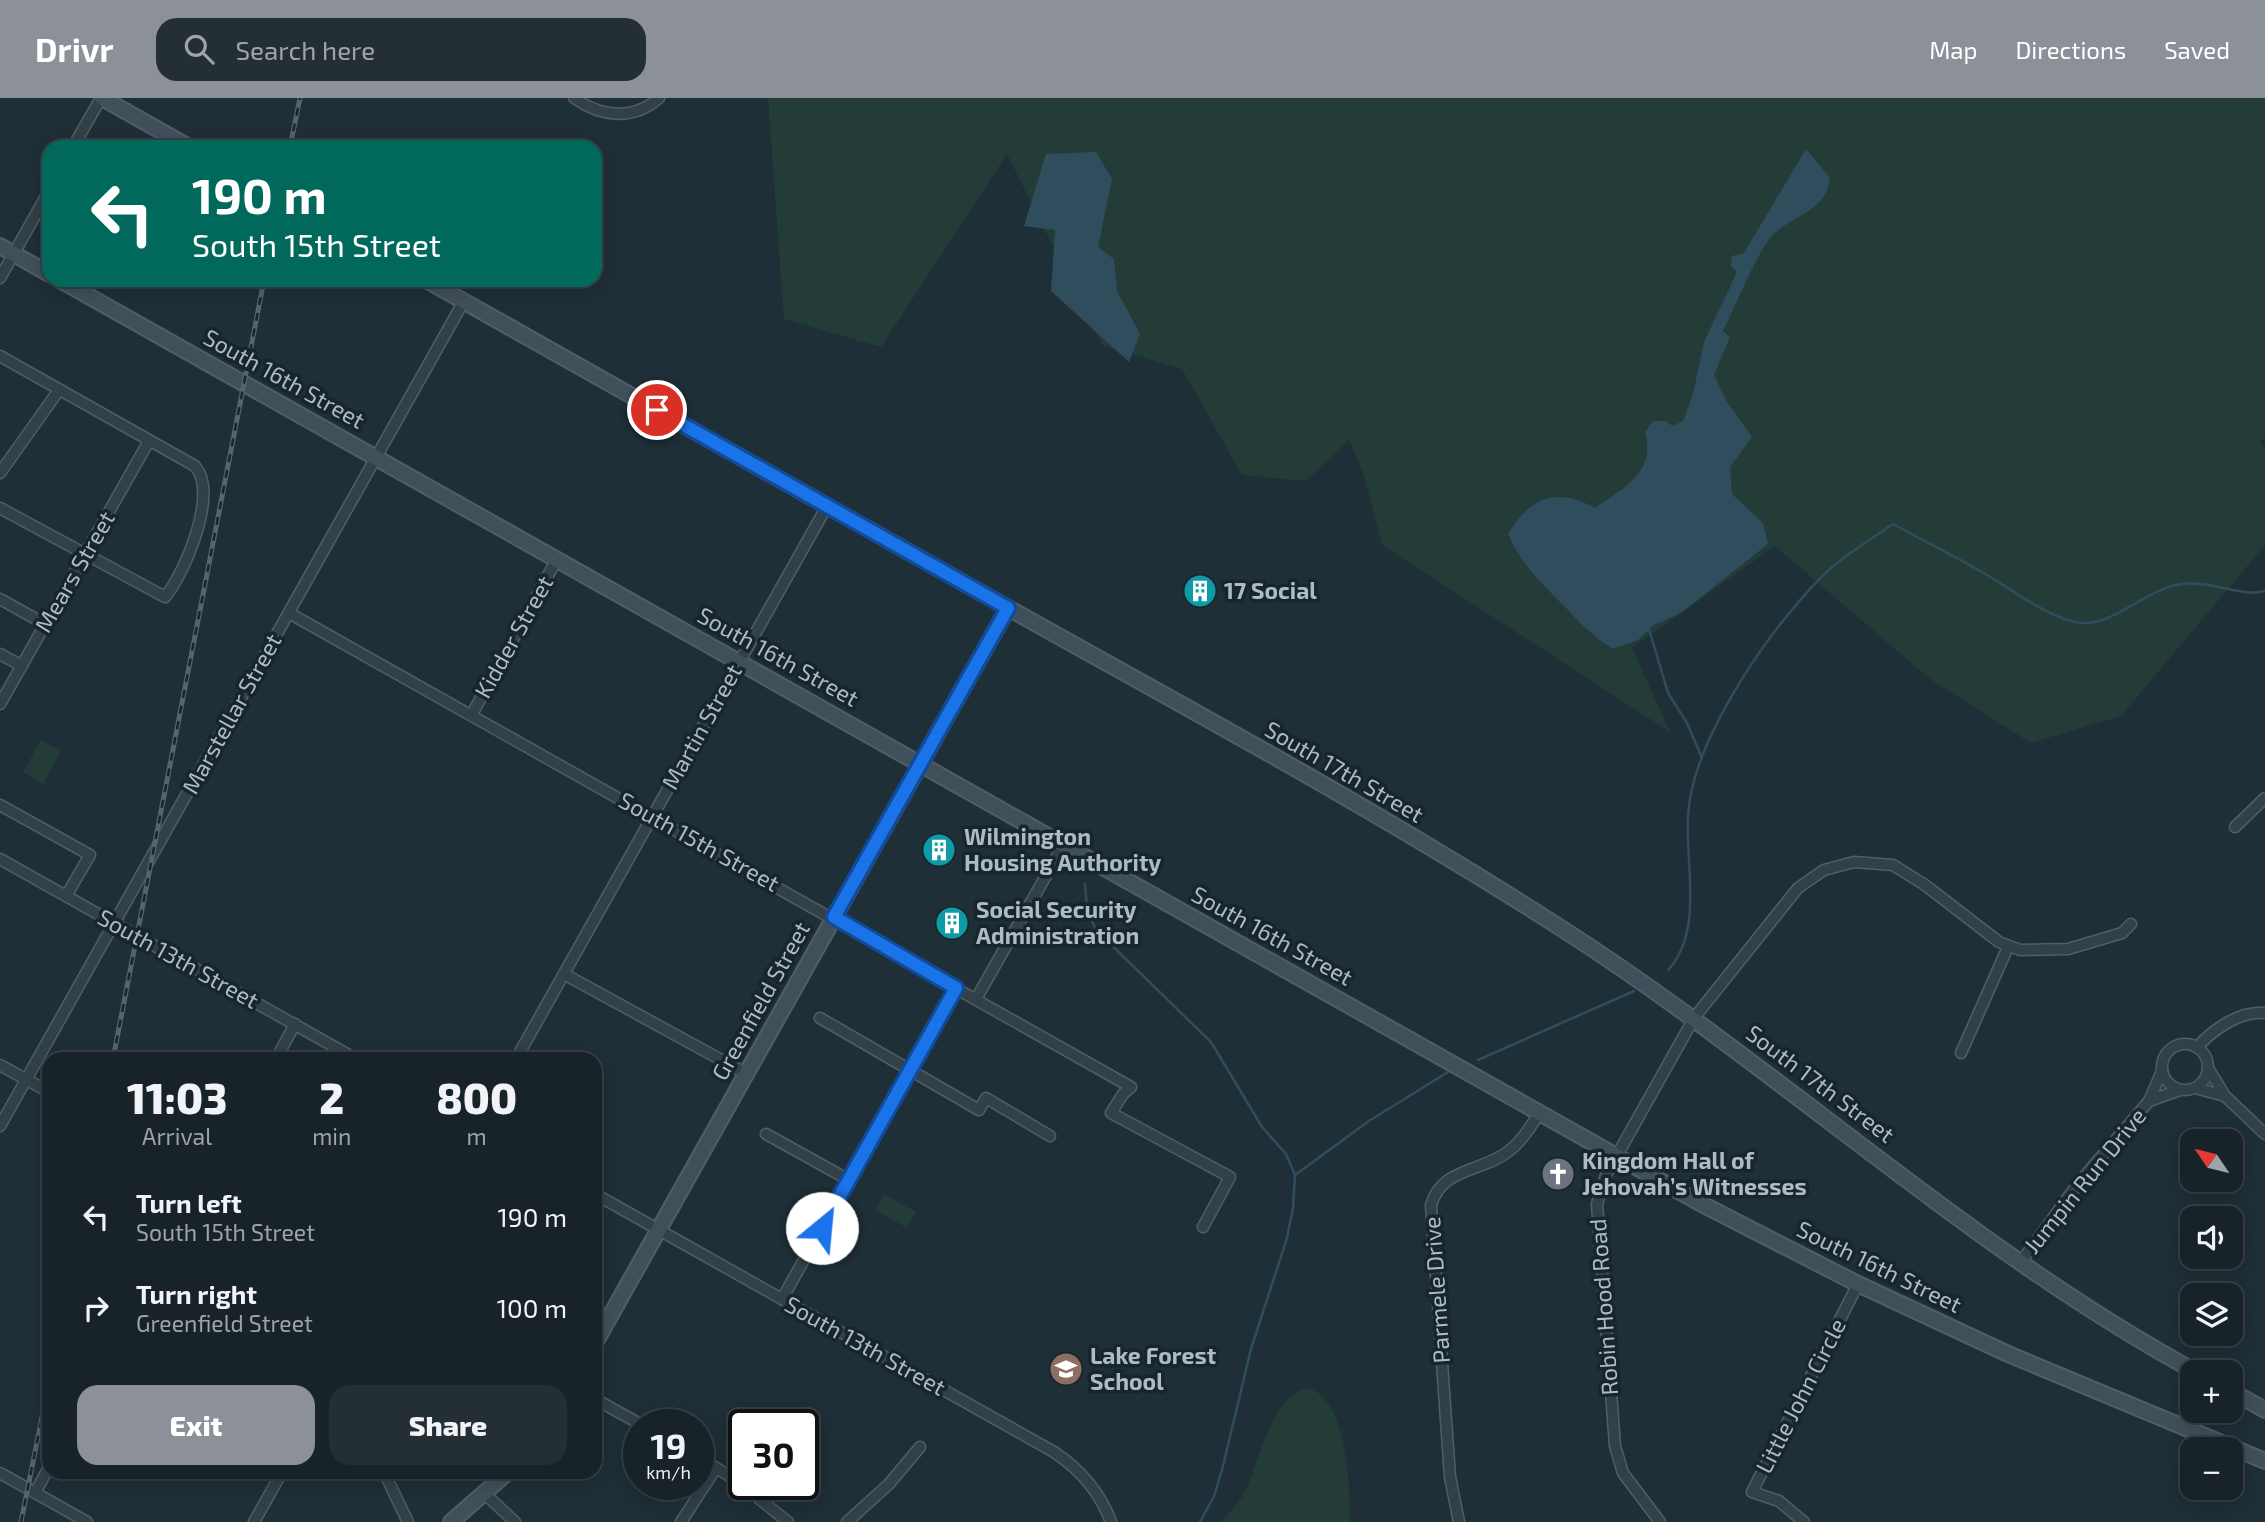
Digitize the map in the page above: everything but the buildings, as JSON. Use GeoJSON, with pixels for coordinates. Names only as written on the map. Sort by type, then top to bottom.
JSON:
{"type":"FeatureCollection","features":[{"type":"Feature","properties":{"kind":"main road"},"geometry":{"type":"LineString","coordinates":[[101,98],[176,140]]}},
{"type":"Feature","properties":{"kind":"main road"},"geometry":{"type":"LineString","coordinates":[[0,246],[42,270]]}},
{"type":"Feature","properties":{"kind":"main road","name":"South 16th Street"},"geometry":{"type":"LineString","coordinates":[[73,287],[1698,1202],[1858,1284],[2089,1390],[2265,1461]]}},
{"type":"Feature","properties":{"kind":"main road","name":"South 17th Street"},"geometry":{"type":"LineString","coordinates":[[439,287],[1455,862],[1606,956],[1694,1017],[2021,1262],[2180,1362]]}},
{"type":"Feature","properties":{"kind":"main road","name":"Greenfield Street"},"geometry":{"type":"LineString","coordinates":[[602,1330],[1008,608]]}},
{"type":"Feature","properties":{"kind":"main road"},"geometry":{"type":"LineString","coordinates":[[2243,1398],[2265,1410]]}},
{"type":"Feature","properties":{"kind":"main road"},"geometry":{"type":"LineString","coordinates":[[451,1522],[499,1479]]}},
{"type":"Feature","properties":{"kind":"street"},"geometry":{"type":"LineString","coordinates":[[78,140],[101,98]]}},
{"type":"Feature","properties":{"kind":"street"},"geometry":{"type":"LineString","coordinates":[[574,98],[592,108],[615,115],[632,113],[659,98]]}},
{"type":"Feature","properties":{"kind":"street"},"geometry":{"type":"LineString","coordinates":[[0,278],[42,204]]}},
{"type":"Feature","properties":{"kind":"street","name":"Marstellar Street"},"geometry":{"type":"LineString","coordinates":[[0,1126],[464,301]]}},
{"type":"Feature","properties":{"kind":"street"},"geometry":{"type":"LineString","coordinates":[[0,356],[195,466],[202,478],[199,522],[165,597],[0,508]]}},
{"type":"Feature","properties":{"kind":"street"},"geometry":{"type":"LineString","coordinates":[[0,472],[59,390]]}},
{"type":"Feature","properties":{"kind":"street","name":"Mears Street"},"geometry":{"type":"LineString","coordinates":[[0,704],[149,441]]}},
{"type":"Feature","properties":{"kind":"street","name":"Martin Street"},"geometry":{"type":"LineString","coordinates":[[520,1052],[827,506]]}},
{"type":"Feature","properties":{"kind":"street","name":"Kidder Street"},"geometry":{"type":"LineString","coordinates":[[472,713],[557,559]]}},
{"type":"Feature","properties":{"kind":"street"},"geometry":{"type":"LineString","coordinates":[[0,599],[45,624]]}},
{"type":"Feature","properties":{"kind":"street","name":"South 15th Street"},"geometry":{"type":"LineString","coordinates":[[289,613],[472,713],[1132,1087],[1123,1094],[1111,1113],[1230,1177],[1203,1227]]}},
{"type":"Feature","properties":{"kind":"street"},"geometry":{"type":"LineString","coordinates":[[0,653],[22,666]]}},
{"type":"Feature","properties":{"kind":"street"},"geometry":{"type":"LineString","coordinates":[[2235,827],[2265,798]]}},
{"type":"Feature","properties":{"kind":"street"},"geometry":{"type":"LineString","coordinates":[[0,805],[90,855],[66,897]]}},
{"type":"Feature","properties":{"kind":"street"},"geometry":{"type":"LineString","coordinates":[[976,999],[1064,844]]}},
{"type":"Feature","properties":{"kind":"street","name":"South 13th Street"},"geometry":{"type":"LineString","coordinates":[[0,859],[344,1052]]}},
{"type":"Feature","properties":{"kind":"street","name":"Robin Hood Road"},"geometry":{"type":"LineString","coordinates":[[1661,1522],[1623,1474],[1615,1446],[1597,1204],[1599,1190],[1694,1017],[1798,888],[1838,864],[1874,862],[1893,866],[1925,885],[2008,947]]}},
{"type":"Feature","properties":{"kind":"street"},"geometry":{"type":"LineString","coordinates":[[1961,1054],[2008,947],[2039,952],[2068,949],[2122,933],[2131,925]]}},
{"type":"Feature","properties":{"kind":"street"},"geometry":{"type":"LineString","coordinates":[[565,974],[747,1074]]}},
{"type":"Feature","properties":{"kind":"street"},"geometry":{"type":"LineString","coordinates":[[782,1299],[956,988]]}},
{"type":"Feature","properties":{"kind":"street","name":"Jumpin Run Drive"},"geometry":{"type":"LineString","coordinates":[[2197,1047],[2216,1030],[2237,1018],[2265,1013]]}},
{"type":"Feature","properties":{"kind":"street"},"geometry":{"type":"LineString","coordinates":[[820,1018],[979,1110],[986,1098],[1049,1136]]}},
{"type":"Feature","properties":{"kind":"street"},"geometry":{"type":"LineString","coordinates":[[280,1052],[295,1024]]}},
{"type":"Feature","properties":{"kind":"street","name":"Jumpin Run Drive"},"geometry":{"type":"LineString","coordinates":[[2021,1262],[2077,1185],[2149,1101],[2165,1056],[2174,1048],[2185,1044],[2197,1047],[2205,1056],[2208,1068],[2225,1096],[2265,1134]]}},
{"type":"Feature","properties":{"kind":"street"},"geometry":{"type":"LineString","coordinates":[[0,1065],[42,1088]]}},
{"type":"Feature","properties":{"kind":"street"},"geometry":{"type":"LineString","coordinates":[[2195,1088],[2205,1079],[2208,1068]]}},
{"type":"Feature","properties":{"kind":"street"},"geometry":{"type":"LineString","coordinates":[[2162,1070],[2169,1084],[2180,1090]]}},
{"type":"Feature","properties":{"kind":"street","name":"Jumpin Run Drive"},"geometry":{"type":"LineString","coordinates":[[2149,1101],[2180,1090],[2195,1088],[2225,1096]]}},
{"type":"Feature","properties":{"kind":"street","name":"Parmele Drive"},"geometry":{"type":"LineString","coordinates":[[1460,1522],[1450,1478],[1432,1205],[1434,1194],[1446,1180],[1509,1152],[1540,1112]]}},
{"type":"Feature","properties":{"kind":"street"},"geometry":{"type":"LineString","coordinates":[[766,1134],[849,1180]]}},
{"type":"Feature","properties":{"kind":"street","name":"South 13th Street"},"geometry":{"type":"LineString","coordinates":[[602,1198],[1060,1457],[1094,1489],[1111,1522]]}},
{"type":"Feature","properties":{"kind":"street","name":"Little John Circle"},"geometry":{"type":"LineString","coordinates":[[1804,1522],[1779,1501],[1752,1492],[1858,1284]]}},
{"type":"Feature","properties":{"kind":"street"},"geometry":{"type":"LineString","coordinates":[[602,1403],[623,1415]]}},
{"type":"Feature","properties":{"kind":"street"},"geometry":{"type":"LineString","coordinates":[[847,1522],[889,1484],[920,1447]]}},
{"type":"Feature","properties":{"kind":"street"},"geometry":{"type":"LineString","coordinates":[[681,1522],[716,1468],[789,1522]]}},
{"type":"Feature","properties":{"kind":"street"},"geometry":{"type":"LineString","coordinates":[[0,1474],[87,1522]]}},
{"type":"Feature","properties":{"kind":"street"},"geometry":{"type":"LineString","coordinates":[[35,1493],[43,1479]]}},
{"type":"Feature","properties":{"kind":"street"},"geometry":{"type":"LineString","coordinates":[[254,1522],[278,1479]]}},
{"type":"Feature","properties":{"kind":"street"},"geometry":{"type":"LineString","coordinates":[[387,1479],[408,1522]]}},
{"type":"Feature","properties":{"kind":"street"},"geometry":{"type":"LineString","coordinates":[[483,1492],[515,1522]]}},
{"type":"Feature","properties":{"kind":"green space"},"geometry":{"type":"Polygon","coordinates":[[[768,98],[2265,98],[2265,436],[2260,442],[2265,448],[2265,545],[2121,716],[2031,743],[1930,679],[1775,546],[1632,648],[1670,732],[1382,545],[1364,475],[1349,440],[1306,481],[1242,475],[1182,369],[1103,346],[1007,154],[881,347],[784,319],[768,98]]]}},
{"type":"Feature","properties":{"kind":"green space"},"geometry":{"type":"Polygon","coordinates":[[[41,740],[61,751],[43,784],[23,772],[41,740]]]}},
{"type":"Feature","properties":{"kind":"green space"},"geometry":{"type":"Polygon","coordinates":[[[884,1194],[916,1212],[907,1228],[875,1210],[884,1194]]]}},
{"type":"Feature","properties":{"kind":"green space"},"geometry":{"type":"Polygon","coordinates":[[[1307,1388],[1321,1395],[1331,1408],[1339,1426],[1347,1467],[1350,1522],[1221,1522],[1242,1497],[1266,1435],[1282,1405],[1307,1388]]]}},
{"type":"Feature","properties":{"kind":"water"},"geometry":{"type":"Polygon","coordinates":[[[1806,149],[1830,178],[1827,190],[1815,206],[1779,229],[1765,245],[1723,331],[1730,337],[1714,375],[1727,402],[1752,437],[1730,467],[1732,494],[1763,523],[1768,544],[1681,613],[1654,625],[1638,640],[1613,649],[1585,627],[1537,579],[1508,534],[1526,511],[1546,499],[1569,498],[1595,508],[1627,486],[1642,469],[1647,446],[1645,432],[1653,421],[1665,421],[1673,426],[1683,421],[1693,394],[1704,342],[1737,272],[1731,266],[1732,256],[1744,253],[1806,149]]]}},
{"type":"Feature","properties":{"kind":"water"},"geometry":{"type":"Polygon","coordinates":[[[1096,152],[1112,179],[1098,247],[1114,259],[1117,291],[1140,334],[1129,362],[1051,291],[1055,230],[1024,226],[1046,154],[1096,152]]]}},
{"type":"Feature","properties":{"kind":"waterway"},"geometry":{"type":"LineString","coordinates":[[1668,970],[1679,954],[1689,917],[1688,816],[1693,785],[1704,751],[1721,716],[1740,681],[1763,648],[1810,589],[1839,561],[1893,524],[1975,568],[2046,611],[2082,623],[2106,618],[2156,592],[2181,584],[2203,584],[2257,593],[2265,591]]}},
{"type":"Feature","properties":{"kind":"waterway"},"geometry":{"type":"LineString","coordinates":[[1649,629],[1668,693],[1687,723],[1702,758]]}},
{"type":"Feature","properties":{"kind":"waterway"},"geometry":{"type":"LineString","coordinates":[[1085,884],[1087,909],[1096,930],[1211,1042],[1262,1127],[1286,1154],[1295,1175],[1293,1208],[1287,1238],[1251,1349],[1222,1470],[1214,1496],[1200,1522]]}},
{"type":"Feature","properties":{"kind":"waterway"},"geometry":{"type":"LineString","coordinates":[[1478,1060],[1634,991]]}},
{"type":"Feature","properties":{"kind":"waterway"},"geometry":{"type":"LineString","coordinates":[[1295,1175],[1369,1121],[1448,1072]]}},
{"type":"Feature","properties":{"kind":"railway"},"geometry":{"type":"LineString","coordinates":[[291,140],[300,98]]}},
{"type":"Feature","properties":{"kind":"railway"},"geometry":{"type":"LineString","coordinates":[[114,1052],[263,287]]}},
{"type":"Feature","properties":{"kind":"railway"},"geometry":{"type":"LineString","coordinates":[[21,1522],[42,1417]]}},
{"type":"Feature","properties":{"kind":"place","name":"17 Social"},"geometry":{"type":"Point","coordinates":[1200,591]}},
{"type":"Feature","properties":{"kind":"place","name":"Wilmington Housing Authority"},"geometry":{"type":"Point","coordinates":[939,850]}},
{"type":"Feature","properties":{"kind":"place","name":"Social Security Administration"},"geometry":{"type":"Point","coordinates":[952,923]}},
{"type":"Feature","properties":{"kind":"place","name":"Kingdom Hall of Jehovah’s Witnesses"},"geometry":{"type":"Point","coordinates":[1558,1174]}},
{"type":"Feature","properties":{"kind":"place","name":"Lake Forest School"},"geometry":{"type":"Point","coordinates":[1066,1369]}},
{"type":"Feature","properties":{"kind":"route"},"geometry":{"type":"LineString","coordinates":[[657,410],[1008,608],[834,917],[956,988],[822,1228]]}}]}
